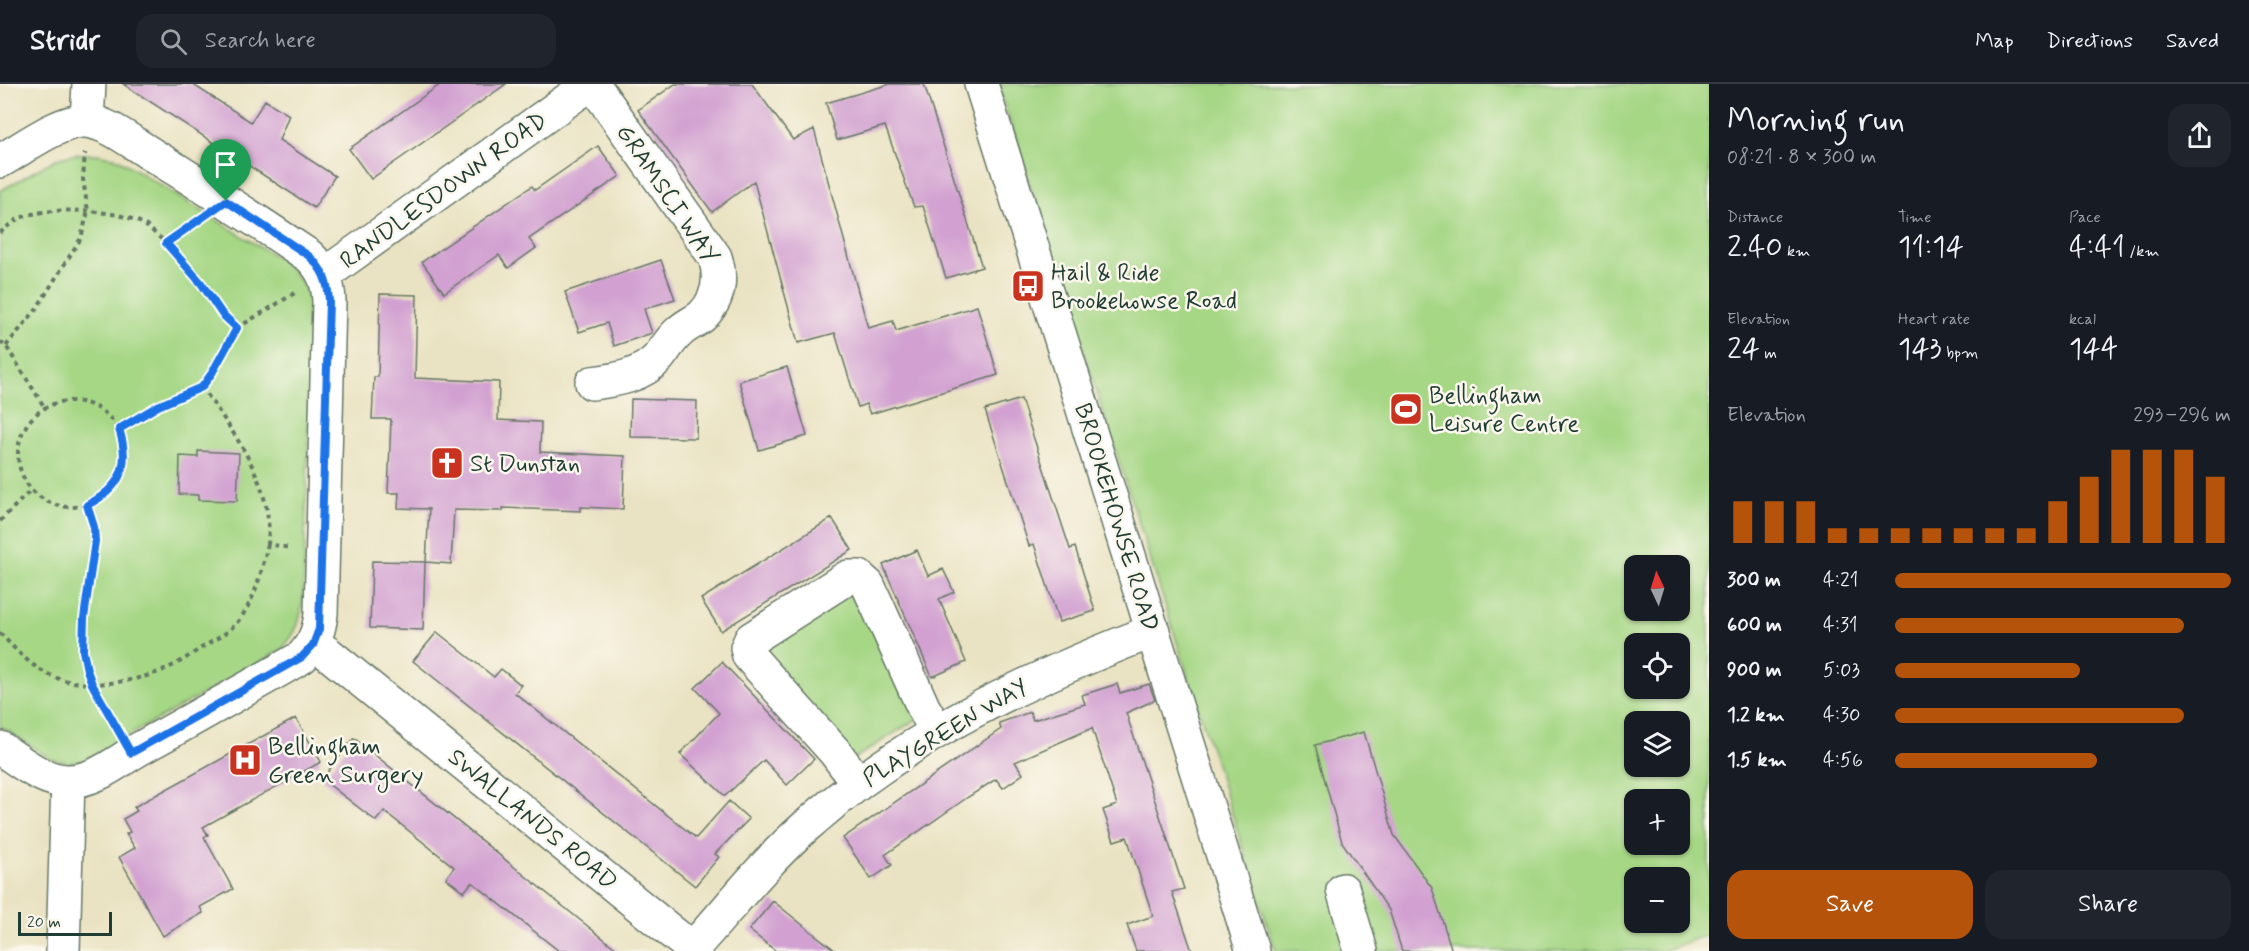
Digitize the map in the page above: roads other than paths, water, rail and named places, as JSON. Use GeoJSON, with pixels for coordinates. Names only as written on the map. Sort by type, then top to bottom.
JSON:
{"type":"FeatureCollection","features":[{"type":"Feature","properties":{"kind":"street"},"geometry":{"type":"LineString","coordinates":[[87,121],[88,84]]}},
{"type":"Feature","properties":{"kind":"street","name":"RANDLESDOWN ROAD"},"geometry":{"type":"LineString","coordinates":[[324,275],[592,84]]}},
{"type":"Feature","properties":{"kind":"street","name":"GRAMSCI WAY"},"geometry":{"type":"LineString","coordinates":[[592,84],[715,257],[720,273],[718,289],[712,303],[701,316],[669,341],[660,356],[648,367],[632,376],[592,383]]}},
{"type":"Feature","properties":{"kind":"street","name":"BROOKEHOWSE ROAD"},"geometry":{"type":"LineString","coordinates":[[981,84],[1253,951]]}},
{"type":"Feature","properties":{"kind":"street"},"geometry":{"type":"LineString","coordinates":[[0,161],[62,126],[87,121],[112,130],[309,256],[318,264],[324,275],[329,301],[319,629],[313,645],[302,657],[131,753],[99,774],[84,780],[53,779],[37,772],[0,748]]}},
{"type":"Feature","properties":{"kind":"street"},"geometry":{"type":"LineString","coordinates":[[858,783],[835,752],[749,656],[747,648],[751,639],[848,577],[859,577],[868,585],[924,709],[938,731]]}},
{"type":"Feature","properties":{"kind":"street","name":"PLAYGREEN WAY"},"geometry":{"type":"LineString","coordinates":[[692,950],[771,860],[804,828],[895,756],[1035,679],[1153,631]]}},
{"type":"Feature","properties":{"kind":"street","name":"SWALLANDS ROAD"},"geometry":{"type":"LineString","coordinates":[[313,645],[326,652],[692,950]]}},
{"type":"Feature","properties":{"kind":"street"},"geometry":{"type":"LineString","coordinates":[[63,951],[68,781]]}},
{"type":"Feature","properties":{"kind":"street"},"geometry":{"type":"LineString","coordinates":[[1343,890],[1361,951]]}},
{"type":"Feature","properties":{"kind":"place","name":"Hail & Ride Brookehowse Road"},"geometry":{"type":"Point","coordinates":[1028,286]}},
{"type":"Feature","properties":{"kind":"place","name":"Bellingham Leisure Centre"},"geometry":{"type":"Point","coordinates":[1406,409]}},
{"type":"Feature","properties":{"kind":"place","name":"St Dunstan"},"geometry":{"type":"Point","coordinates":[447,463]}},
{"type":"Feature","properties":{"kind":"place","name":"Bellingham Green Surgery"},"geometry":{"type":"Point","coordinates":[245,760]}}]}
